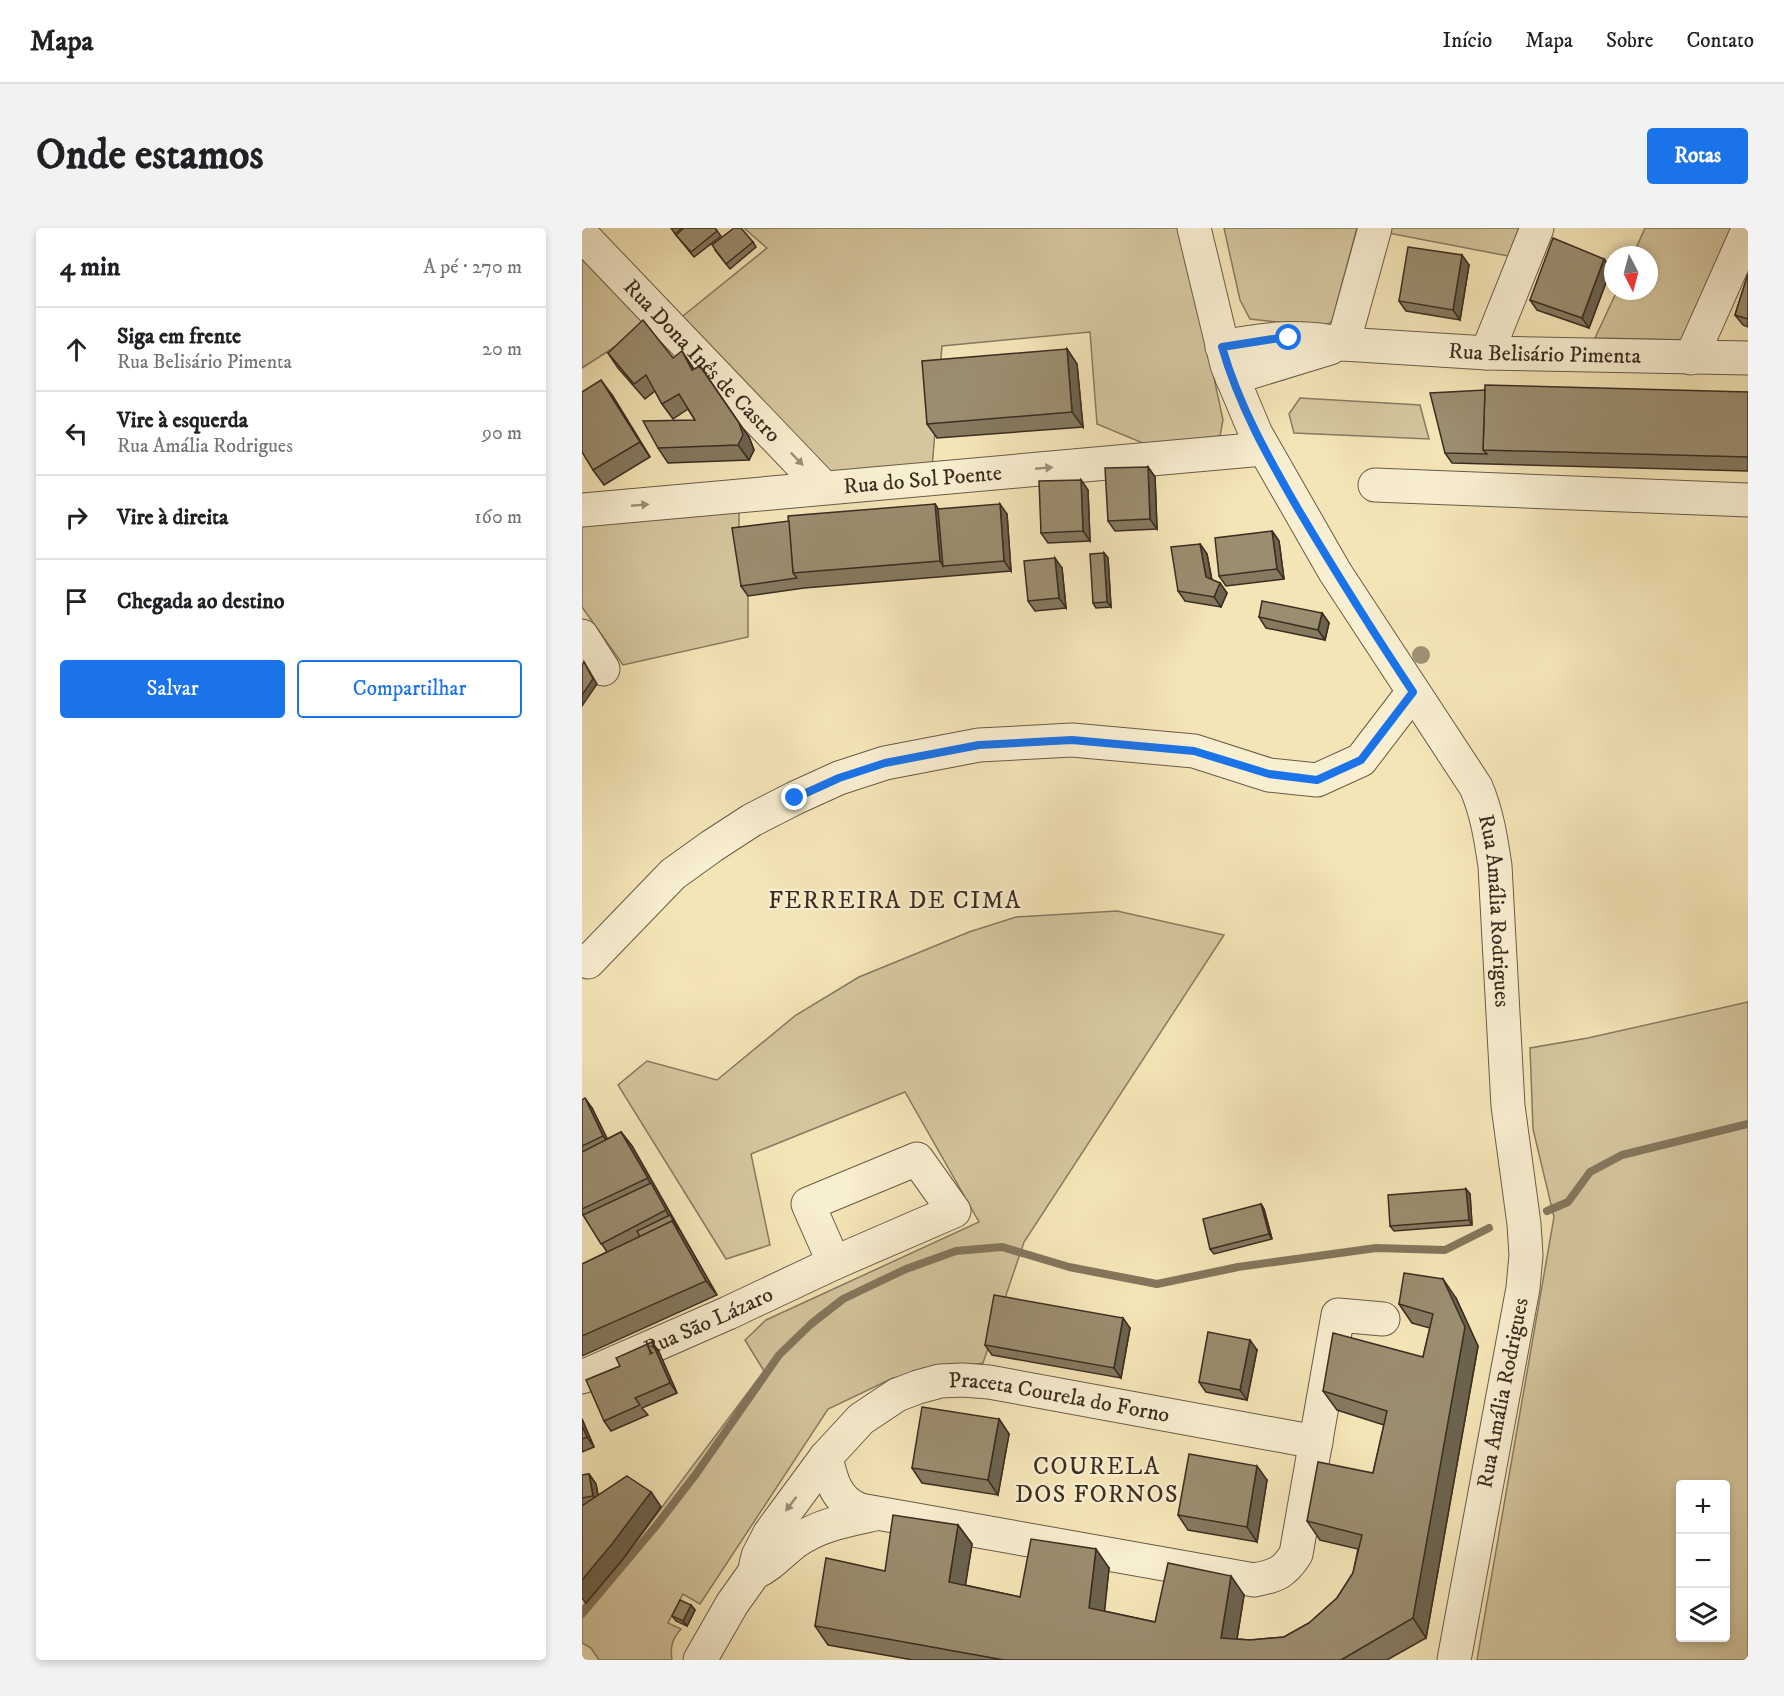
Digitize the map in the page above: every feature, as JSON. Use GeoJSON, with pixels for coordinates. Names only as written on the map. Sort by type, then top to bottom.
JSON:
{"type":"FeatureCollection","features":[{"type":"Feature","properties":{"kind":"street","name":"Rua Amália Rodrigues"},"geometry":{"type":"LineString","coordinates":[[1194,228],[1222,347],[1232,378],[1263,449],[1335,572],[1476,787],[1483,803],[1490,831],[1496,866],[1508,1106],[1526,1255],[1523,1288],[1454,1660]]}},
{"type":"Feature","properties":{"kind":"street"},"geometry":{"type":"LineString","coordinates":[[1342,344],[1375,228]]}},
{"type":"Feature","properties":{"kind":"street"},"geometry":{"type":"LineString","coordinates":[[1487,353],[1537,228]]}},
{"type":"Feature","properties":{"kind":"street"},"geometry":{"type":"LineString","coordinates":[[1691,358],[1748,230]]}},
{"type":"Feature","properties":{"kind":"street","name":"Rua Dona Inês de Castro"},"geometry":{"type":"LineString","coordinates":[[582,235],[824,487]]}},
{"type":"Feature","properties":{"kind":"street","name":"Rua Belisário Pimenta"},"geometry":{"type":"LineString","coordinates":[[1222,347],[1289,338],[1321,339],[1342,344],[1487,353],[1748,358]]}},
{"type":"Feature","properties":{"kind":"street","name":"Rua Belisário Pimenta"},"geometry":{"type":"LineString","coordinates":[[1232,378],[1342,344]]}},
{"type":"Feature","properties":{"kind":"street","name":"Rua do Sol Poente"},"geometry":{"type":"LineString","coordinates":[[582,510],[1263,449]]}},
{"type":"Feature","properties":{"kind":"street"},"geometry":{"type":"LineString","coordinates":[[1375,485],[1748,500]]}},
{"type":"Feature","properties":{"kind":"street"},"geometry":{"type":"LineString","coordinates":[[582,636],[603,669]]}},
{"type":"Feature","properties":{"kind":"street"},"geometry":{"type":"LineString","coordinates":[[588,962],[673,874],[752,820],[839,778],[885,763],[979,745],[1072,740],[1194,751],[1269,774],[1317,780],[1361,760],[1413,692]]}},
{"type":"Feature","properties":{"kind":"street","name":"Rua São Lázaro"},"geometry":{"type":"LineString","coordinates":[[582,1377],[728,1313],[834,1263]]}},
{"type":"Feature","properties":{"kind":"street","name":"Praceta Courela do Forno"},"geometry":{"type":"LineString","coordinates":[[826,1457],[832,1483],[842,1499],[852,1507],[875,1514],[1254,1580],[1273,1576],[1287,1568],[1296,1554],[1338,1315],[1383,1319]]}},
{"type":"Feature","properties":{"kind":"street","name":"Praceta Courela do Forno"},"geometry":{"type":"LineString","coordinates":[[713,1652],[732,1604],[754,1573],[758,1556],[766,1539],[826,1457],[861,1419],[897,1395],[940,1381],[989,1382],[1316,1442]]}},
{"type":"Feature","properties":{"kind":"street","name":"Praceta Courela do Forno"},"geometry":{"type":"LineString","coordinates":[[754,1573],[796,1542],[816,1531],[839,1522],[875,1514]]}},
{"type":"Feature","properties":{"kind":"shaded area"},"geometry":{"type":"Polygon","coordinates":[[[744,228],[1182,228],[1223,420],[1220,436],[1145,444],[1097,424],[1090,332],[942,346],[932,468],[828,477],[678,320],[767,248],[744,228]]]}},
{"type":"Feature","properties":{"kind":"shaded area"},"geometry":{"type":"Polygon","coordinates":[[[1224,228],[1357,228],[1332,321],[1323,327],[1250,319],[1240,300],[1224,228]]]}},
{"type":"Feature","properties":{"kind":"shaded area"},"geometry":{"type":"Polygon","coordinates":[[[1390,228],[1520,228],[1508,256],[1388,233],[1390,228]]]}},
{"type":"Feature","properties":{"kind":"shaded area"},"geometry":{"type":"Polygon","coordinates":[[[1645,228],[1732,228],[1683,340],[1595,338],[1613,300],[1658,300],[1658,246],[1637,246],[1645,228]]]}},
{"type":"Feature","properties":{"kind":"shaded area"},"geometry":{"type":"Polygon","coordinates":[[[582,254],[650,324],[582,368],[582,254]]]}},
{"type":"Feature","properties":{"kind":"shaded area"},"geometry":{"type":"Polygon","coordinates":[[[1300,398],[1420,405],[1429,439],[1294,433],[1289,414],[1300,398]]]}},
{"type":"Feature","properties":{"kind":"shaded area"},"geometry":{"type":"Polygon","coordinates":[[[739,511],[739,538],[748,596],[748,637],[623,665],[582,607],[582,523],[739,511]]]}},
{"type":"Feature","properties":{"kind":"shaded area"},"geometry":{"type":"Polygon","coordinates":[[[1117,911],[1224,935],[1024,1242],[983,1363],[893,1378],[828,1409],[700,1604],[683,1594],[668,1623],[681,1629],[672,1643],[672,1660],[599,1660],[591,1648],[582,1643],[582,1607],[623,1559],[764,1371],[745,1340],[766,1320],[979,1222],[905,1092],[751,1154],[770,1245],[726,1259],[618,1085],[647,1061],[717,1080],[796,1015],[859,977],[969,932],[1016,917],[1117,911]]]}},
{"type":"Feature","properties":{"kind":"shaded area"},"geometry":{"type":"Polygon","coordinates":[[[1748,1002],[1748,1660],[1477,1660],[1554,1217],[1533,1129],[1530,1048],[1588,1038],[1748,1002]]]}},
{"type":"Feature","properties":{"kind":"building"},"geometry":{"type":"Polygon","coordinates":[[[684,228],[715,228],[717,231],[691,252],[676,235],[684,228]]]}},
{"type":"Feature","properties":{"kind":"building"},"geometry":{"type":"Polygon","coordinates":[[[734,228],[741,228],[753,242],[726,264],[712,245],[734,228]]]}},
{"type":"Feature","properties":{"kind":"building"},"geometry":{"type":"Polygon","coordinates":[[[1553,238],[1604,259],[1582,318],[1530,300],[1553,238]]]}},
{"type":"Feature","properties":{"kind":"building"},"geometry":{"type":"Polygon","coordinates":[[[1408,247],[1462,255],[1453,310],[1399,301],[1408,247]]]}},
{"type":"Feature","properties":{"kind":"building"},"geometry":{"type":"Polygon","coordinates":[[[1748,274],[1748,319],[1735,315],[1748,274]]]}},
{"type":"Feature","properties":{"kind":"building"},"geometry":{"type":"Polygon","coordinates":[[[643,320],[673,358],[682,351],[692,370],[700,366],[739,423],[743,435],[738,445],[658,448],[643,421],[695,420],[679,394],[662,404],[646,375],[634,384],[608,353],[643,320]]]}},
{"type":"Feature","properties":{"kind":"building"},"geometry":{"type":"Polygon","coordinates":[[[1067,349],[1072,412],[927,424],[922,361],[1067,349]]]}},
{"type":"Feature","properties":{"kind":"building"},"geometry":{"type":"Polygon","coordinates":[[[601,380],[640,442],[593,470],[582,452],[582,392],[601,380]]]}},
{"type":"Feature","properties":{"kind":"building"},"geometry":{"type":"Polygon","coordinates":[[[1485,385],[1748,392],[1748,457],[1483,450],[1485,385]]]}},
{"type":"Feature","properties":{"kind":"building"},"geometry":{"type":"Polygon","coordinates":[[[1485,390],[1483,450],[1487,454],[1445,453],[1430,393],[1485,390]]]}},
{"type":"Feature","properties":{"kind":"building"},"geometry":{"type":"Polygon","coordinates":[[[1148,467],[1150,519],[1108,521],[1105,468],[1148,467]]]}},
{"type":"Feature","properties":{"kind":"building"},"geometry":{"type":"Polygon","coordinates":[[[1081,480],[1083,531],[1041,533],[1039,481],[1081,480]]]}},
{"type":"Feature","properties":{"kind":"building"},"geometry":{"type":"Polygon","coordinates":[[[935,504],[940,561],[793,573],[788,516],[935,504]]]}},
{"type":"Feature","properties":{"kind":"building"},"geometry":{"type":"Polygon","coordinates":[[[1000,504],[1004,561],[943,566],[938,509],[1000,504]]]}},
{"type":"Feature","properties":{"kind":"building"},"geometry":{"type":"Polygon","coordinates":[[[789,521],[793,573],[797,578],[741,586],[732,528],[789,521]]]}},
{"type":"Feature","properties":{"kind":"building"},"geometry":{"type":"Polygon","coordinates":[[[1272,531],[1277,569],[1219,576],[1215,538],[1272,531]]]}},
{"type":"Feature","properties":{"kind":"building"},"geometry":{"type":"Polygon","coordinates":[[[1200,544],[1206,577],[1220,583],[1214,597],[1178,591],[1171,547],[1200,544]]]}},
{"type":"Feature","properties":{"kind":"building"},"geometry":{"type":"Polygon","coordinates":[[[1104,553],[1107,602],[1093,603],[1090,554],[1104,553]]]}},
{"type":"Feature","properties":{"kind":"building"},"geometry":{"type":"Polygon","coordinates":[[[1055,558],[1059,598],[1028,601],[1024,561],[1055,558]]]}},
{"type":"Feature","properties":{"kind":"building"},"geometry":{"type":"Polygon","coordinates":[[[1262,601],[1322,613],[1318,630],[1259,617],[1262,601]]]}},
{"type":"Feature","properties":{"kind":"building"},"geometry":{"type":"Polygon","coordinates":[[[584,662],[593,679],[582,695],[582,665],[584,662]]]}},
{"type":"Feature","properties":{"kind":"building"},"geometry":{"type":"Polygon","coordinates":[[[585,1098],[603,1136],[582,1146],[582,1100],[585,1098]]]}},
{"type":"Feature","properties":{"kind":"building"},"geometry":{"type":"Polygon","coordinates":[[[621,1132],[648,1178],[582,1209],[582,1152],[621,1132]]]}},
{"type":"Feature","properties":{"kind":"building"},"geometry":{"type":"Polygon","coordinates":[[[651,1183],[666,1210],[601,1244],[583,1215],[651,1183]]]}},
{"type":"Feature","properties":{"kind":"building"},"geometry":{"type":"Polygon","coordinates":[[[1466,1189],[1469,1220],[1390,1226],[1388,1195],[1466,1189]]]}},
{"type":"Feature","properties":{"kind":"building"},"geometry":{"type":"Polygon","coordinates":[[[1261,1204],[1269,1234],[1210,1249],[1203,1219],[1261,1204]]]}},
{"type":"Feature","properties":{"kind":"building"},"geometry":{"type":"Polygon","coordinates":[[[670,1215],[679,1231],[672,1221],[640,1237],[637,1231],[670,1215]]]}},
{"type":"Feature","properties":{"kind":"building"},"geometry":{"type":"Polygon","coordinates":[[[672,1221],[706,1281],[582,1336],[582,1264],[672,1221]]]}},
{"type":"Feature","properties":{"kind":"building"},"geometry":{"type":"Polygon","coordinates":[[[1404,1273],[1443,1279],[1465,1327],[1413,1618],[1341,1660],[1004,1660],[815,1626],[826,1558],[885,1571],[893,1515],[958,1525],[949,1582],[1020,1597],[1031,1539],[1096,1549],[1089,1608],[1155,1622],[1168,1563],[1231,1576],[1221,1638],[1250,1640],[1284,1637],[1309,1623],[1337,1598],[1353,1573],[1362,1535],[1307,1521],[1318,1462],[1373,1473],[1387,1411],[1323,1391],[1333,1333],[1423,1357],[1433,1314],[1399,1304],[1404,1273]]]}},
{"type":"Feature","properties":{"kind":"building"},"geometry":{"type":"Polygon","coordinates":[[[994,1295],[1123,1318],[1114,1368],[985,1345],[994,1295]]]}},
{"type":"Feature","properties":{"kind":"building"},"geometry":{"type":"Polygon","coordinates":[[[1208,1332],[1250,1340],[1240,1390],[1199,1382],[1208,1332]]]}},
{"type":"Feature","properties":{"kind":"building"},"geometry":{"type":"Polygon","coordinates":[[[652,1342],[670,1383],[635,1398],[640,1405],[604,1421],[586,1380],[620,1366],[616,1358],[652,1342]]]}},
{"type":"Feature","properties":{"kind":"building"},"geometry":{"type":"Polygon","coordinates":[[[922,1407],[999,1419],[988,1480],[912,1468],[922,1407]]]}},
{"type":"Feature","properties":{"kind":"building"},"geometry":{"type":"Polygon","coordinates":[[[582,1426],[587,1437],[582,1439],[582,1426]]]}},
{"type":"Feature","properties":{"kind":"building"},"geometry":{"type":"Polygon","coordinates":[[[1189,1454],[1257,1466],[1247,1527],[1178,1515],[1189,1454]]]}},
{"type":"Feature","properties":{"kind":"building"},"geometry":{"type":"Polygon","coordinates":[[[589,1474],[593,1496],[582,1498],[582,1475],[589,1474]]]}},
{"type":"Feature","properties":{"kind":"building"},"geometry":{"type":"Polygon","coordinates":[[[627,1476],[651,1492],[582,1580],[582,1506],[627,1476]]]}},
{"type":"Feature","properties":{"kind":"building"},"geometry":{"type":"Polygon","coordinates":[[[680,1600],[691,1605],[683,1621],[672,1616],[680,1600]]]}},
{"type":"Feature","properties":{"kind":"waterway"},"geometry":{"type":"LineString","coordinates":[[1547,1211],[1568,1202],[1590,1172],[1622,1155],[1748,1124]]}},
{"type":"Feature","properties":{"kind":"waterway"},"geometry":{"type":"LineString","coordinates":[[582,1614],[656,1526],[696,1474],[779,1355],[811,1324],[843,1299],[906,1269],[956,1251],[1002,1247],[1069,1267],[1157,1284],[1238,1267],[1376,1248],[1445,1250],[1489,1228]]}},
{"type":"Feature","properties":{"kind":"district","name":"FERREIRA DE CIMA"},"geometry":{"type":"Point","coordinates":[895,901]}},
{"type":"Feature","properties":{"kind":"district","name":"COURELA DOS FORNOS"},"geometry":{"type":"Point","coordinates":[1097,1481]}},
{"type":"Feature","properties":{"kind":"route"},"geometry":{"type":"LineString","coordinates":[[795,798],[839,778],[885,763],[979,745],[1072,740],[1194,751],[1269,774],[1317,780],[1361,760],[1413,692],[1335,572],[1263,449],[1239,398],[1222,347],[1289,338]]}}]}
